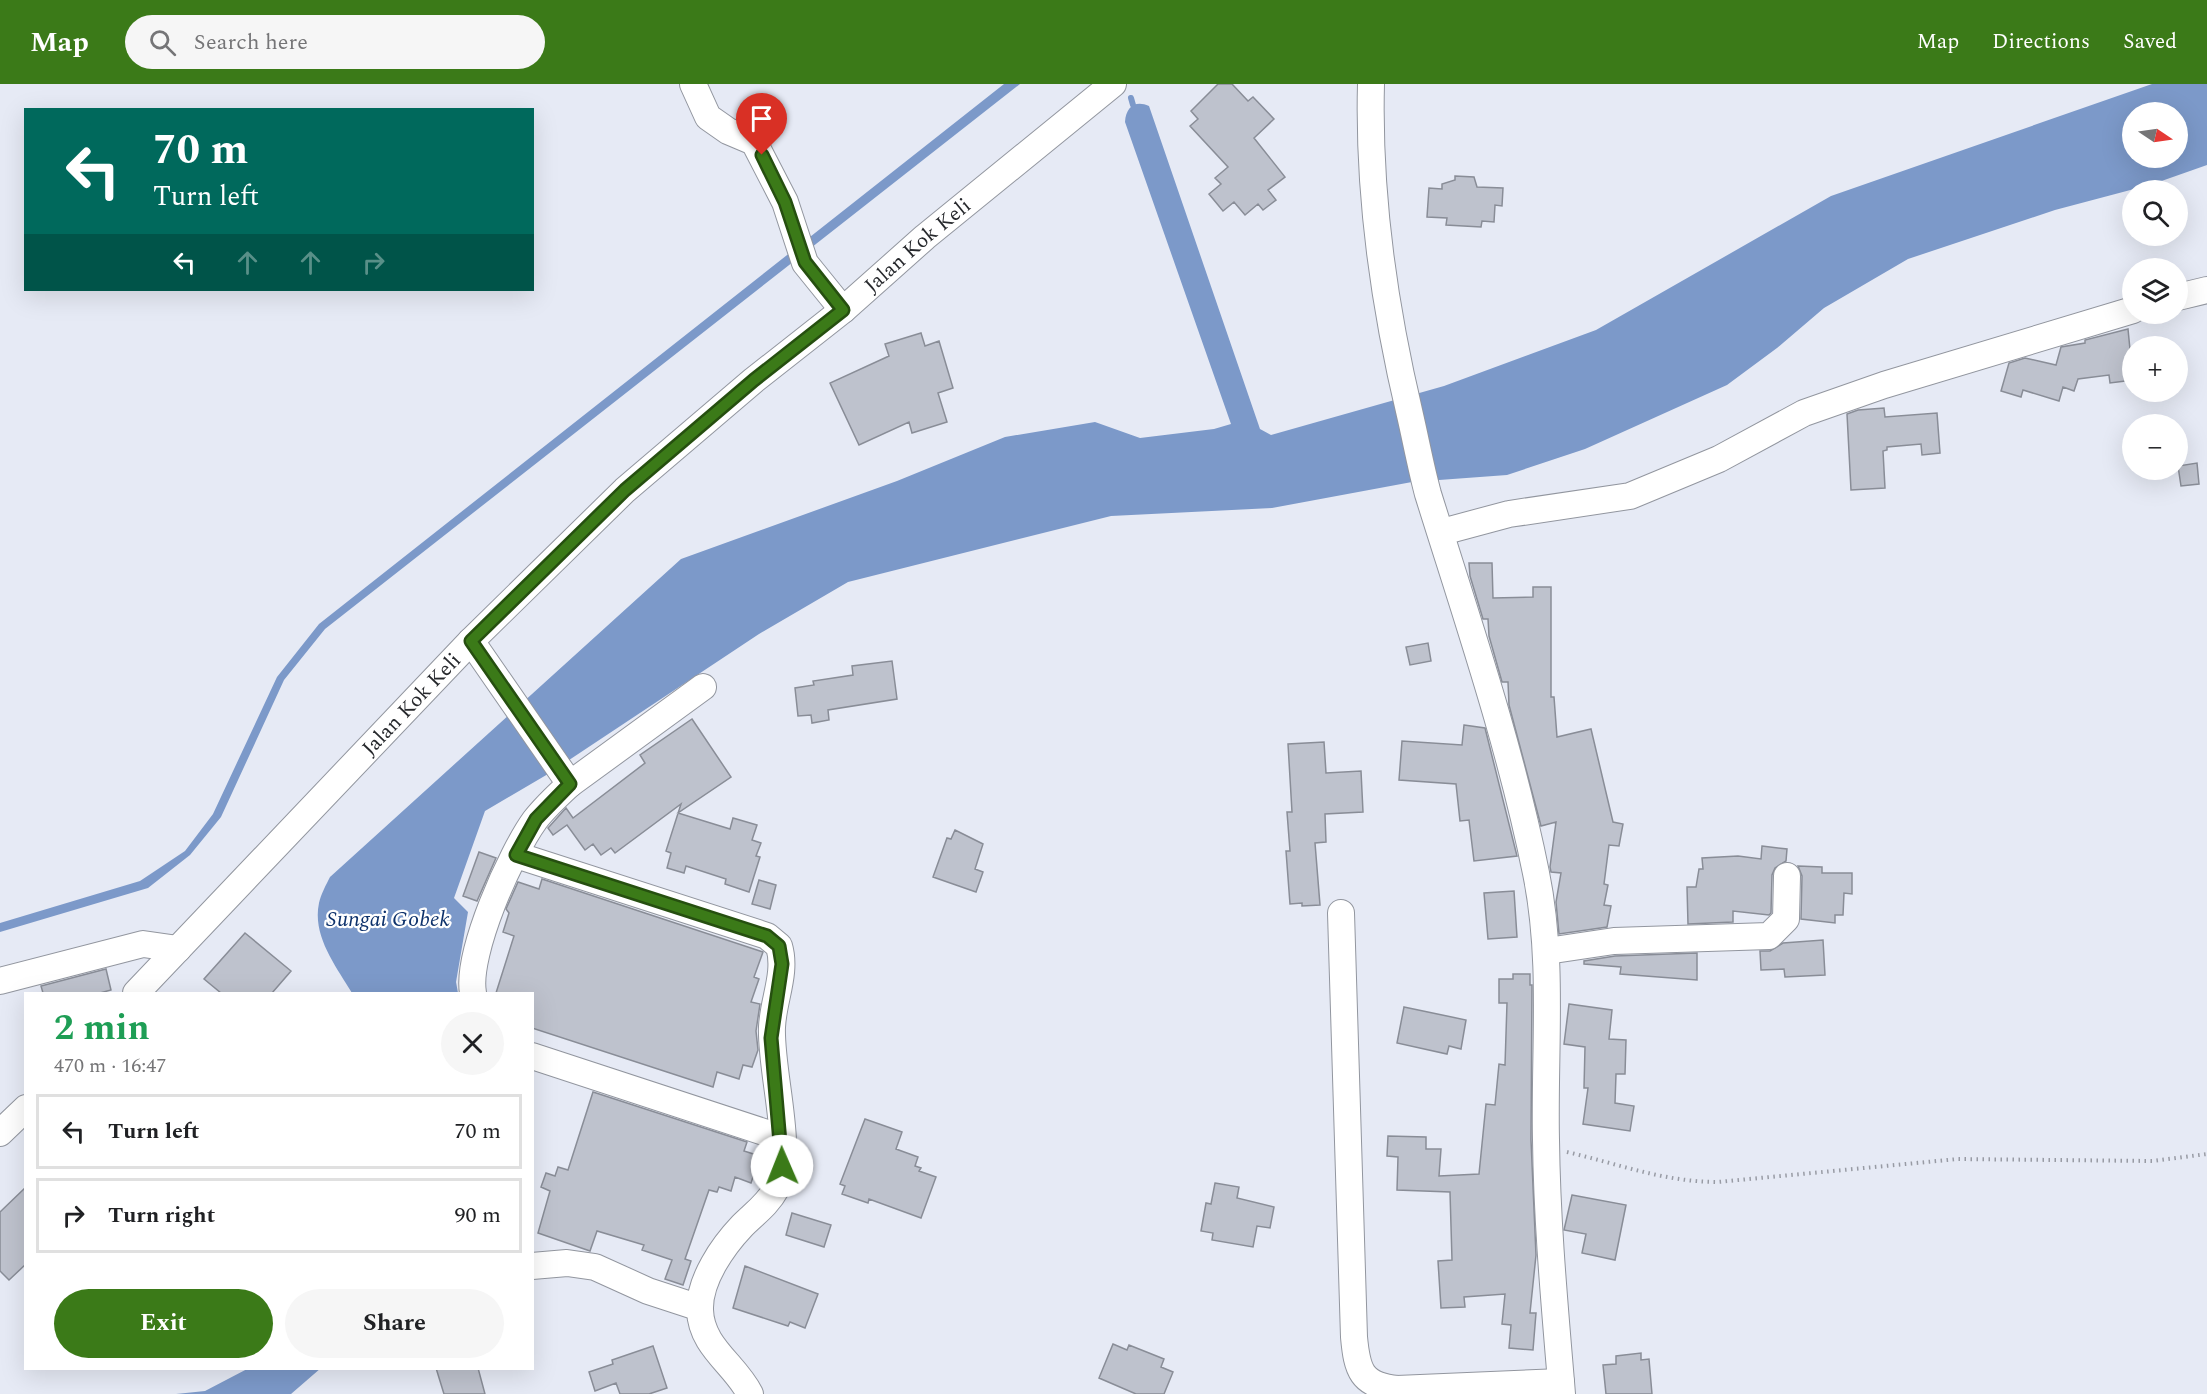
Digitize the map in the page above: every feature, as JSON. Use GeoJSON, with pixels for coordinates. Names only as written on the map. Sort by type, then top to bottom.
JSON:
{"type":"FeatureCollection","features":[{"type":"Feature","properties":{"kind":"street"},"geometry":{"type":"LineString","coordinates":[[693,84],[708,117],[728,131],[754,142],[780,192],[805,262],[843,310]]}},
{"type":"Feature","properties":{"kind":"street","name":"Jalan Kok Keli"},"geometry":{"type":"LineString","coordinates":[[137,992],[471,641],[625,490],[754,380],[843,310],[925,237],[1113,84]]}},
{"type":"Feature","properties":{"kind":"street"},"geometry":{"type":"LineString","coordinates":[[1341,913],[1354,1337],[1359,1369],[1366,1379],[1375,1385],[1397,1389],[1562,1388],[1549,1237],[1546,1148],[1547,951],[1536,872],[1481,661],[1428,493],[1397,360],[1379,257],[1371,145],[1371,84]]}},
{"type":"Feature","properties":{"kind":"street"},"geometry":{"type":"LineString","coordinates":[[2188,295],[2207,290]]}},
{"type":"Feature","properties":{"kind":"street"},"geometry":{"type":"LineString","coordinates":[[1442,532],[1509,514],[1630,496],[1719,459],[1804,413],[1884,384],[2122,313]]}},
{"type":"Feature","properties":{"kind":"street"},"geometry":{"type":"LineString","coordinates":[[471,641],[564,775]]}},
{"type":"Feature","properties":{"kind":"street"},"geometry":{"type":"LineString","coordinates":[[473,992],[472,971],[483,930],[516,855],[564,775],[703,687]]}},
{"type":"Feature","properties":{"kind":"street"},"geometry":{"type":"LineString","coordinates":[[516,855],[773,940],[782,955],[771,1038],[782,1138],[782,1166],[776,1189],[722,1251],[703,1290],[700,1308],[703,1328],[712,1346],[750,1394]]}},
{"type":"Feature","properties":{"kind":"street"},"geometry":{"type":"LineString","coordinates":[[1547,951],[1614,941],[1769,936],[1786,919],[1787,876]]}},
{"type":"Feature","properties":{"kind":"street"},"geometry":{"type":"LineString","coordinates":[[0,981],[143,944],[178,949]]}},
{"type":"Feature","properties":{"kind":"street"},"geometry":{"type":"LineString","coordinates":[[534,1057],[782,1138]]}},
{"type":"Feature","properties":{"kind":"street"},"geometry":{"type":"LineString","coordinates":[[0,1133],[24,1110]]}},
{"type":"Feature","properties":{"kind":"street"},"geometry":{"type":"LineString","coordinates":[[534,1266],[567,1263],[595,1267],[648,1291],[700,1308]]}},
{"type":"Feature","properties":{"kind":"path"},"geometry":{"type":"LineString","coordinates":[[1546,1148],[1685,1182],[1718,1182],[1958,1160],[2152,1161],[2207,1154]]}},
{"type":"Feature","properties":{"kind":"water"},"geometry":{"type":"Polygon","coordinates":[[[1004,84],[1020,84],[325,629],[284,680],[221,817],[190,855],[148,888],[0,932],[0,923],[140,881],[185,851],[213,814],[277,677],[319,624],[1004,84]]]}},
{"type":"Feature","properties":{"kind":"water","name":"Sungai Gobek"},"geometry":{"type":"Polygon","coordinates":[[[2152,84],[2207,84],[2207,165],[2164,180],[2122,180],[2122,192],[2055,210],[1908,259],[1824,308],[1777,348],[1727,385],[1585,449],[1507,475],[1412,482],[1272,508],[1111,516],[848,582],[759,634],[548,774],[485,811],[454,898],[468,912],[456,982],[458,992],[351,992],[327,950],[322,939],[318,915],[320,900],[330,877],[681,559],[897,481],[1005,437],[1095,422],[1140,438],[1214,429],[1231,424],[1125,122],[1127,112],[1132,106],[1144,104],[1149,106],[1260,429],[1271,435],[1444,386],[1596,330],[1831,196],[2152,84]]]}},
{"type":"Feature","properties":{"kind":"water"},"geometry":{"type":"Polygon","coordinates":[[[245,1370],[319,1370],[291,1394],[176,1394],[205,1391],[245,1370]]]}},
{"type":"Feature","properties":{"kind":"building"},"geometry":{"type":"Polygon","coordinates":[[[1218,84],[1232,84],[1248,101],[1253,97],[1274,119],[1254,138],[1285,177],[1268,190],[1276,200],[1263,210],[1258,204],[1245,215],[1234,202],[1223,211],[1209,194],[1221,184],[1215,178],[1228,167],[1190,126],[1198,119],[1191,111],[1218,84]]]}},
{"type":"Feature","properties":{"kind":"building"},"geometry":{"type":"Polygon","coordinates":[[[1455,176],[1474,177],[1477,187],[1503,188],[1502,206],[1495,205],[1494,222],[1482,221],[1481,227],[1446,225],[1447,218],[1427,217],[1429,188],[1442,189],[1442,184],[1455,180],[1455,176]]]}},
{"type":"Feature","properties":{"kind":"building"},"geometry":{"type":"Polygon","coordinates":[[[2128,329],[2129,336],[2122,336],[2122,381],[2110,383],[2109,375],[2078,379],[2074,391],[2063,387],[2059,401],[2023,390],[2021,397],[2001,391],[2009,363],[2025,358],[2056,365],[2061,347],[2085,343],[2085,340],[2128,329]]]}},
{"type":"Feature","properties":{"kind":"building"},"geometry":{"type":"Polygon","coordinates":[[[921,333],[925,346],[939,341],[953,388],[938,393],[947,422],[912,433],[909,422],[859,445],[830,383],[889,356],[885,344],[921,333]]]}},
{"type":"Feature","properties":{"kind":"building"},"geometry":{"type":"Polygon","coordinates":[[[1884,408],[1885,417],[1937,413],[1940,453],[1922,455],[1921,444],[1887,447],[1887,450],[1883,451],[1885,488],[1851,490],[1847,414],[1858,410],[1884,408]]]}},
{"type":"Feature","properties":{"kind":"building"},"geometry":{"type":"Polygon","coordinates":[[[2197,463],[2199,484],[2181,486],[2180,480],[2188,480],[2188,464],[2197,463]]]}},
{"type":"Feature","properties":{"kind":"building"},"geometry":{"type":"Polygon","coordinates":[[[1469,563],[1492,563],[1493,598],[1533,597],[1533,587],[1551,587],[1551,697],[1554,697],[1557,737],[1591,729],[1613,822],[1623,824],[1619,846],[1609,845],[1604,884],[1608,885],[1604,905],[1611,906],[1607,927],[1559,934],[1556,902],[1561,873],[1551,872],[1550,867],[1556,822],[1541,826],[1509,705],[1508,682],[1502,682],[1489,636],[1488,619],[1483,619],[1470,576],[1469,563]]]}},
{"type":"Feature","properties":{"kind":"building"},"geometry":{"type":"Polygon","coordinates":[[[1428,643],[1431,661],[1410,665],[1406,647],[1428,643]]]}},
{"type":"Feature","properties":{"kind":"building"},"geometry":{"type":"Polygon","coordinates":[[[892,661],[897,699],[828,710],[829,720],[812,723],[811,715],[798,716],[795,688],[814,685],[813,681],[853,675],[852,666],[892,661]]]}},
{"type":"Feature","properties":{"kind":"building"},"geometry":{"type":"Polygon","coordinates":[[[692,719],[731,777],[678,813],[681,804],[615,853],[611,848],[601,855],[593,844],[585,850],[567,825],[553,835],[548,828],[566,808],[573,818],[645,763],[640,755],[692,719]]]}},
{"type":"Feature","properties":{"kind":"building"},"geometry":{"type":"Polygon","coordinates":[[[1464,725],[1485,728],[1517,856],[1474,861],[1469,820],[1460,821],[1456,784],[1399,780],[1402,741],[1462,745],[1464,725]]]}},
{"type":"Feature","properties":{"kind":"building"},"geometry":{"type":"Polygon","coordinates":[[[1324,742],[1326,773],[1361,771],[1363,812],[1325,814],[1326,842],[1315,843],[1320,905],[1290,904],[1286,851],[1290,851],[1287,812],[1292,812],[1288,744],[1324,742]]]}},
{"type":"Feature","properties":{"kind":"building"},"geometry":{"type":"Polygon","coordinates":[[[678,813],[730,829],[733,818],[757,825],[752,840],[761,843],[756,856],[760,857],[749,892],[725,884],[726,879],[686,866],[684,873],[667,868],[671,853],[666,851],[678,813]]]}},
{"type":"Feature","properties":{"kind":"building"},"geometry":{"type":"Polygon","coordinates":[[[955,830],[983,844],[975,869],[983,872],[976,892],[933,877],[947,838],[951,839],[955,830]]]}},
{"type":"Feature","properties":{"kind":"building"},"geometry":{"type":"Polygon","coordinates":[[[1762,846],[1787,849],[1786,861],[1775,868],[1772,875],[1771,913],[1769,915],[1733,911],[1733,922],[1688,924],[1687,887],[1696,887],[1699,869],[1703,869],[1702,858],[1738,856],[1761,859],[1762,846]]]}},
{"type":"Feature","properties":{"kind":"building"},"geometry":{"type":"Polygon","coordinates":[[[479,852],[496,858],[477,901],[463,896],[479,852]]]}},
{"type":"Feature","properties":{"kind":"building"},"geometry":{"type":"Polygon","coordinates":[[[1798,866],[1822,867],[1822,873],[1852,873],[1852,894],[1844,893],[1843,915],[1835,915],[1835,923],[1801,919],[1802,876],[1798,866]]]}},
{"type":"Feature","properties":{"kind":"building"},"geometry":{"type":"Polygon","coordinates":[[[542,879],[763,952],[754,977],[759,979],[751,1002],[760,1004],[756,1031],[758,1050],[752,1067],[743,1065],[739,1079],[717,1072],[713,1087],[534,1029],[534,992],[496,992],[514,936],[503,932],[509,913],[506,909],[518,882],[539,889],[542,879]]]}},
{"type":"Feature","properties":{"kind":"building"},"geometry":{"type":"Polygon","coordinates":[[[759,880],[776,885],[770,909],[752,904],[759,880]]]}},
{"type":"Feature","properties":{"kind":"building"},"geometry":{"type":"Polygon","coordinates":[[[1514,891],[1517,937],[1488,939],[1484,893],[1514,891]]]}},
{"type":"Feature","properties":{"kind":"building"},"geometry":{"type":"Polygon","coordinates":[[[245,933],[291,971],[273,992],[220,992],[204,979],[245,933]]]}},
{"type":"Feature","properties":{"kind":"building"},"geometry":{"type":"Polygon","coordinates":[[[1823,940],[1825,975],[1785,977],[1784,969],[1761,970],[1760,951],[1770,951],[1783,943],[1823,940]]]}},
{"type":"Feature","properties":{"kind":"building"},"geometry":{"type":"Polygon","coordinates":[[[1697,953],[1697,980],[1620,974],[1621,967],[1584,964],[1584,961],[1615,956],[1697,953]]]}},
{"type":"Feature","properties":{"kind":"building"},"geometry":{"type":"Polygon","coordinates":[[[106,969],[111,990],[43,992],[41,986],[106,969]]]}},
{"type":"Feature","properties":{"kind":"building"},"geometry":{"type":"Polygon","coordinates":[[[1513,974],[1530,974],[1530,985],[1532,985],[1531,1140],[1536,1255],[1530,1313],[1536,1313],[1533,1350],[1509,1348],[1511,1325],[1502,1324],[1505,1294],[1464,1297],[1465,1307],[1441,1308],[1438,1261],[1452,1260],[1450,1192],[1397,1190],[1398,1157],[1387,1156],[1388,1136],[1426,1137],[1426,1149],[1441,1149],[1439,1176],[1479,1174],[1486,1104],[1495,1105],[1499,1064],[1505,1065],[1507,1003],[1499,1003],[1499,979],[1513,979],[1513,974]]]}},
{"type":"Feature","properties":{"kind":"building"},"geometry":{"type":"Polygon","coordinates":[[[1569,1004],[1612,1010],[1609,1039],[1626,1040],[1625,1074],[1616,1074],[1615,1103],[1634,1106],[1630,1131],[1583,1124],[1588,1088],[1584,1088],[1585,1047],[1564,1044],[1569,1004]]]}},
{"type":"Feature","properties":{"kind":"building"},"geometry":{"type":"Polygon","coordinates":[[[1404,1007],[1466,1020],[1461,1049],[1449,1046],[1447,1054],[1397,1043],[1404,1007]]]}},
{"type":"Feature","properties":{"kind":"building"},"geometry":{"type":"Polygon","coordinates":[[[593,1092],[747,1142],[744,1151],[760,1156],[751,1183],[735,1177],[731,1191],[719,1187],[717,1192],[709,1190],[685,1259],[691,1261],[683,1285],[665,1279],[672,1260],[642,1250],[644,1245],[597,1231],[590,1251],[538,1233],[550,1191],[541,1187],[546,1173],[555,1176],[558,1167],[568,1170],[593,1092]]]}},
{"type":"Feature","properties":{"kind":"building"},"geometry":{"type":"Polygon","coordinates":[[[865,1119],[902,1132],[896,1149],[918,1157],[915,1166],[921,1168],[919,1171],[936,1177],[921,1218],[869,1199],[868,1203],[842,1194],[845,1186],[840,1184],[865,1119]]]}},
{"type":"Feature","properties":{"kind":"building"},"geometry":{"type":"Polygon","coordinates":[[[1215,1183],[1239,1187],[1237,1198],[1274,1207],[1270,1228],[1257,1226],[1253,1247],[1212,1240],[1213,1233],[1201,1231],[1206,1203],[1211,1204],[1215,1183]]]}},
{"type":"Feature","properties":{"kind":"building"},"geometry":{"type":"Polygon","coordinates":[[[24,1189],[24,1266],[9,1280],[0,1271],[0,1212],[24,1189]]]}},
{"type":"Feature","properties":{"kind":"building"},"geometry":{"type":"Polygon","coordinates":[[[1572,1195],[1626,1205],[1615,1260],[1582,1253],[1586,1234],[1564,1230],[1572,1195]]]}},
{"type":"Feature","properties":{"kind":"building"},"geometry":{"type":"Polygon","coordinates":[[[792,1213],[831,1225],[824,1247],[786,1235],[792,1213]]]}},
{"type":"Feature","properties":{"kind":"building"},"geometry":{"type":"Polygon","coordinates":[[[745,1266],[818,1294],[805,1328],[790,1322],[788,1326],[733,1308],[745,1266]]]}},
{"type":"Feature","properties":{"kind":"building"},"geometry":{"type":"Polygon","coordinates":[[[1113,1344],[1127,1350],[1129,1345],[1164,1359],[1161,1367],[1173,1372],[1164,1394],[1136,1394],[1099,1378],[1113,1344]]]}},
{"type":"Feature","properties":{"kind":"building"},"geometry":{"type":"Polygon","coordinates":[[[653,1346],[667,1388],[649,1394],[620,1394],[616,1383],[595,1391],[589,1372],[613,1364],[612,1360],[653,1346]]]}},
{"type":"Feature","properties":{"kind":"building"},"geometry":{"type":"Polygon","coordinates":[[[1641,1353],[1641,1360],[1649,1359],[1652,1394],[1606,1394],[1603,1365],[1616,1364],[1616,1356],[1641,1353]]]}},
{"type":"Feature","properties":{"kind":"building"},"geometry":{"type":"Polygon","coordinates":[[[437,1370],[479,1370],[485,1394],[444,1394],[437,1370]]]}},
{"type":"Feature","properties":{"kind":"waterway"},"geometry":{"type":"LineString","coordinates":[[1131,98],[1133,105]]}},
{"type":"Feature","properties":{"kind":"route"},"geometry":{"type":"LineString","coordinates":[[762,155],[785,202],[805,262],[843,310],[754,380],[625,490],[471,641],[570,784],[536,819],[516,855],[767,936],[779,946],[782,964],[773,1011],[771,1038],[782,1138],[782,1166]]}}]}
